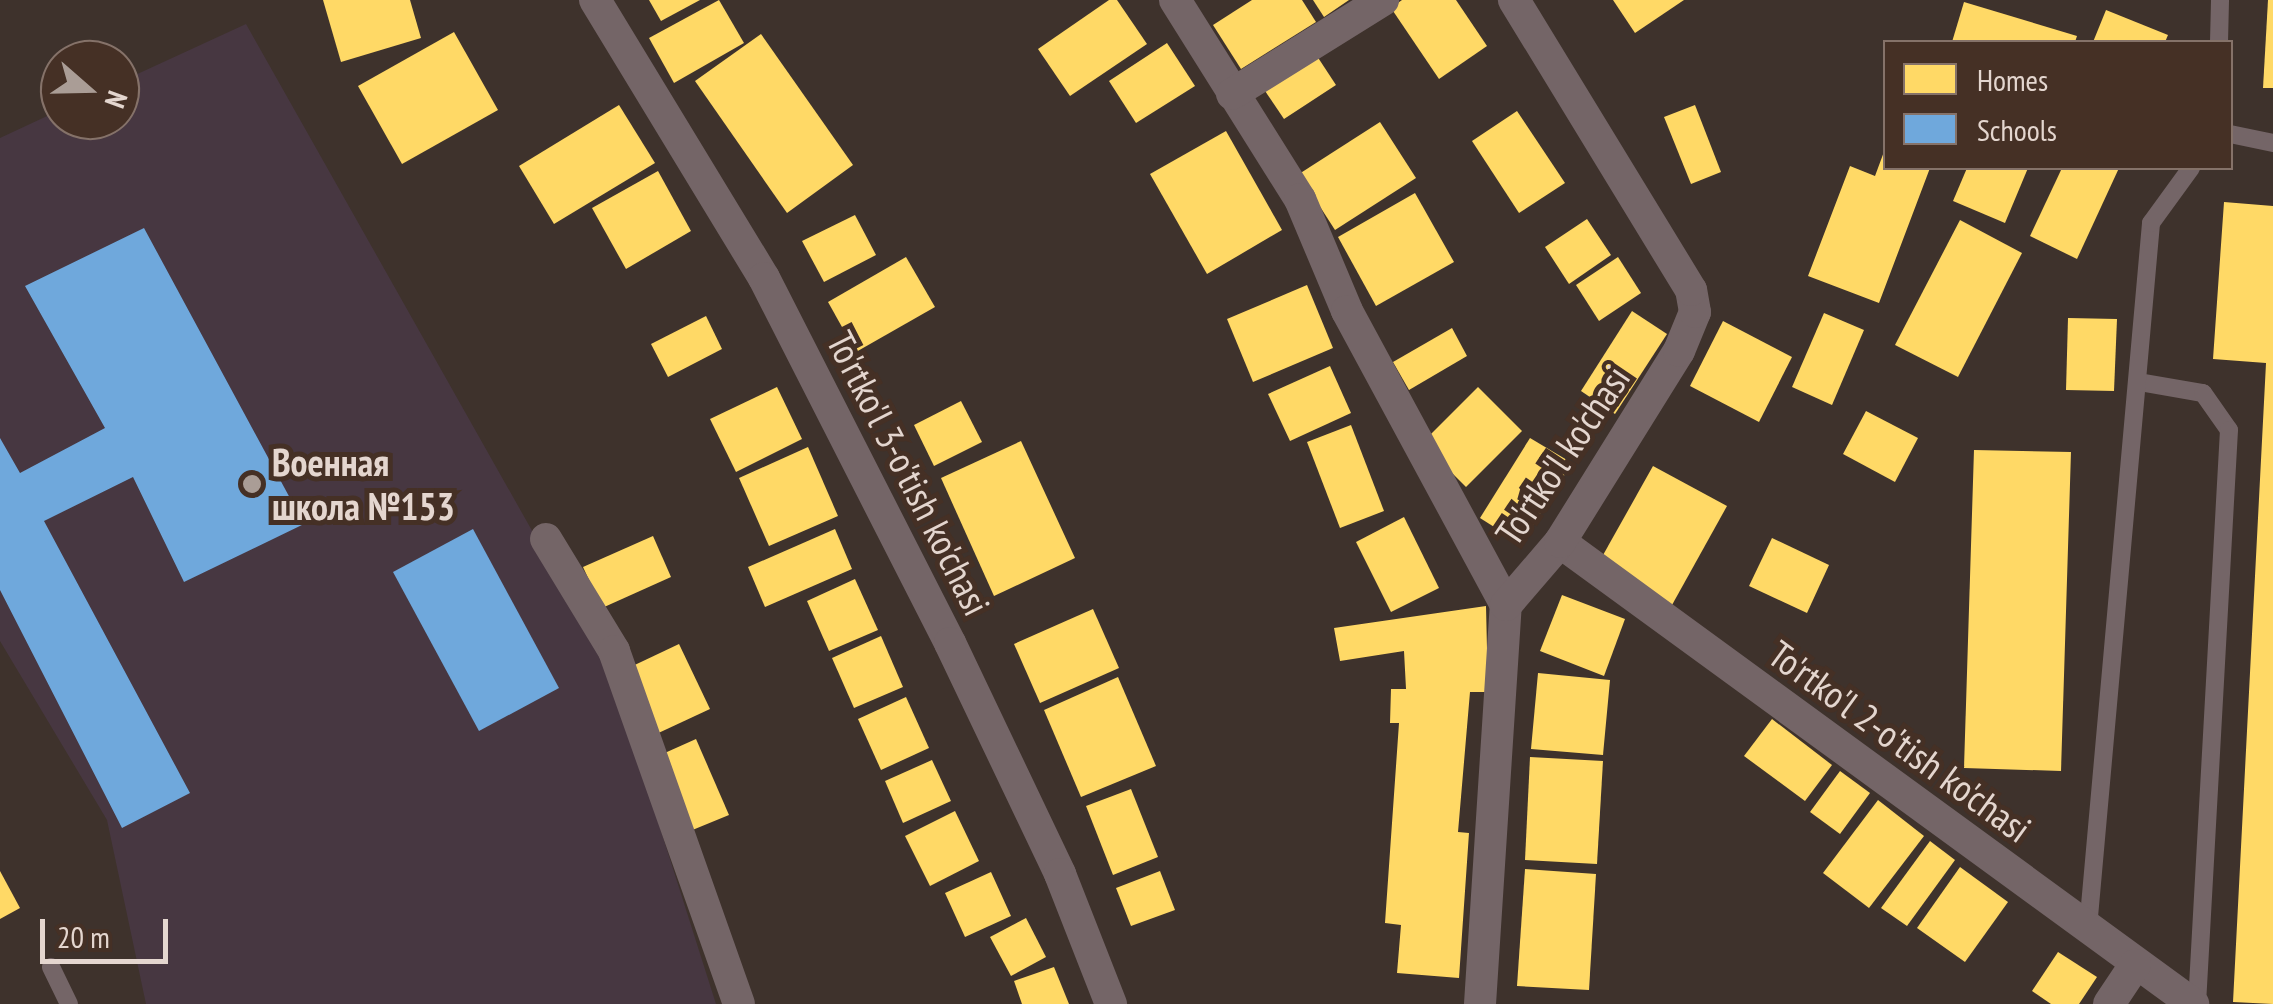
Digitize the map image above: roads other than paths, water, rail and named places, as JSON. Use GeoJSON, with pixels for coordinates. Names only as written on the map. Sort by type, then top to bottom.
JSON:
{"type":"FeatureCollection","features":[{"type":"Feature","properties":{"kind":"street","name":"To'rtko'l 3-o'tish ko'chasi"},"geometry":{"type":"LineString","coordinates":[[595,0],[773,296],[959,660],[1060,874],[1110,1004]]}},
{"type":"Feature","properties":{"kind":"street"},"geometry":{"type":"LineString","coordinates":[[1175,0],[1300,199],[1347,312],[1506,605]]}},
{"type":"Feature","properties":{"kind":"street"},"geometry":{"type":"LineString","coordinates":[[1232,94],[1383,0]]}},
{"type":"Feature","properties":{"kind":"street","name":"To'rtko'l ko'chasi"},"geometry":{"type":"LineString","coordinates":[[1480,1004],[1506,605],[1560,542],[1679,352],[1695,312],[1691,290],[1514,0]]}},
{"type":"Feature","properties":{"kind":"street"},"geometry":{"type":"LineString","coordinates":[[546,540],[614,651],[739,1004]]}},
{"type":"Feature","properties":{"kind":"street","name":"To'rtko'l 2-o'tish ko'chasi"},"geometry":{"type":"LineString","coordinates":[[1560,542],[2135,965],[2195,1004]]}},
{"type":"Feature","properties":{"kind":"street"},"geometry":{"type":"LineString","coordinates":[[2109,1004],[2135,965]]}},
{"type":"Feature","properties":{"kind":"lane"},"geometry":{"type":"LineString","coordinates":[[2219,40],[2220,0]]}},
{"type":"Feature","properties":{"kind":"lane"},"geometry":{"type":"LineString","coordinates":[[2233,135],[2273,143]]}},
{"type":"Feature","properties":{"kind":"lane"},"geometry":{"type":"LineString","coordinates":[[2088,928],[2140,382],[2151,223],[2190,170]]}},
{"type":"Feature","properties":{"kind":"lane"},"geometry":{"type":"LineString","coordinates":[[2140,382],[2203,393],[2229,430],[2195,1004]]}},
{"type":"Feature","properties":{"kind":"lane"},"geometry":{"type":"LineString","coordinates":[[52,967],[70,1004]]}},
{"type":"Feature","properties":{"kind":"place","name":"Военная школа №153"},"geometry":{"type":"Point","coordinates":[252,484]}}]}
